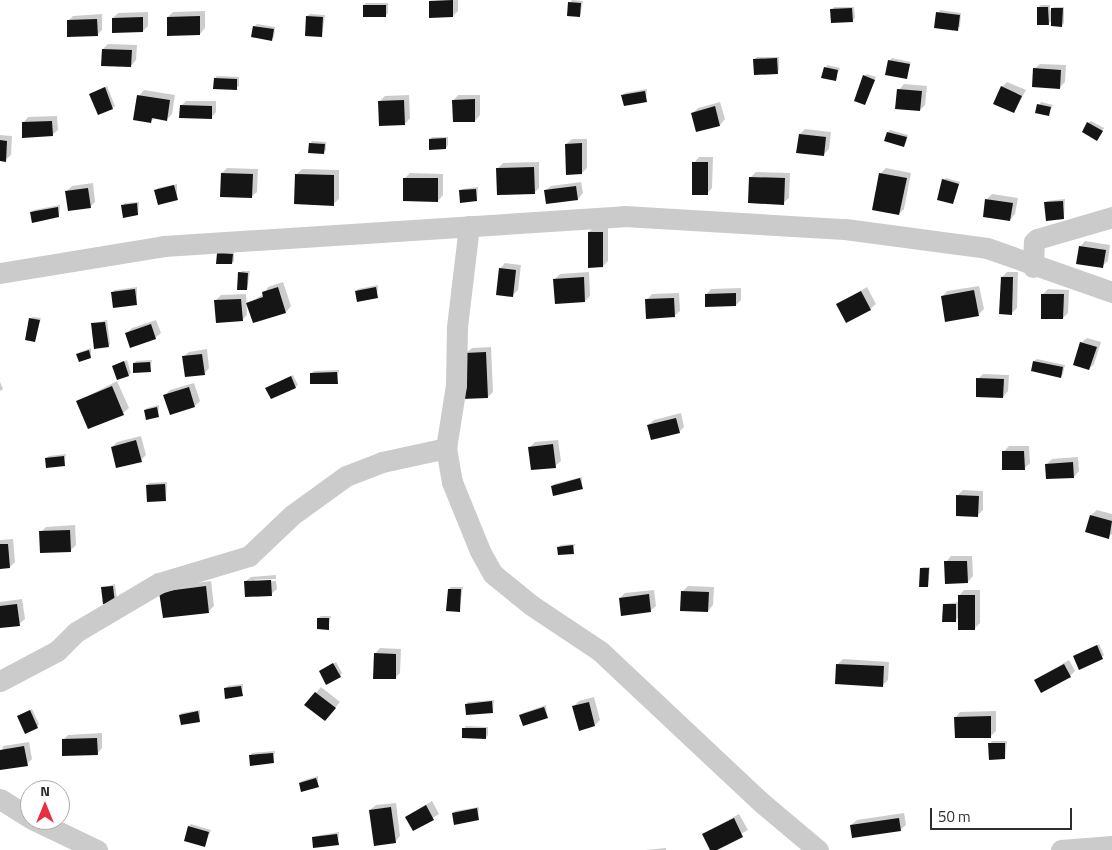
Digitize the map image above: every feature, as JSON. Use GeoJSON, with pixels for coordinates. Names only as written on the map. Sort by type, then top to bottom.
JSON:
{"type":"FeatureCollection","features":[{"type":"Feature","properties":{"kind":"street"},"geometry":{"type":"LineString","coordinates":[[0,273],[164,246],[624,216],[845,229],[987,248],[1008,254],[1033,267],[1112,292]]}},
{"type":"Feature","properties":{"kind":"street"},"geometry":{"type":"LineString","coordinates":[[1033,267],[1034,242],[1037,239],[1112,217]]}},
{"type":"Feature","properties":{"kind":"street"},"geometry":{"type":"LineString","coordinates":[[469,226],[457,327],[456,386],[446,448],[452,482],[480,551],[493,574],[531,605],[600,651],[762,803],[818,850]]}},
{"type":"Feature","properties":{"kind":"street"},"geometry":{"type":"LineString","coordinates":[[0,682],[57,651],[76,632],[159,583],[249,556],[292,515],[346,476],[382,462],[446,448]]}},
{"type":"Feature","properties":{"kind":"street"},"geometry":{"type":"LineString","coordinates":[[0,799],[20,812]]}},
{"type":"Feature","properties":{"kind":"street"},"geometry":{"type":"LineString","coordinates":[[55,830],[96,850]]}},
{"type":"Feature","properties":{"kind":"street"},"geometry":{"type":"LineString","coordinates":[[1061,850],[1112,846]]}},
{"type":"Feature","properties":{"kind":"building"},"geometry":{"type":"Polygon","coordinates":[[[453,0],[453,17],[429,18],[429,1],[453,0]]]}},
{"type":"Feature","properties":{"kind":"building"},"geometry":{"type":"Polygon","coordinates":[[[568,2],[581,3],[580,17],[567,16],[568,2]]]}},
{"type":"Feature","properties":{"kind":"building"},"geometry":{"type":"Polygon","coordinates":[[[363,5],[386,5],[386,17],[363,17],[363,5]]]}},
{"type":"Feature","properties":{"kind":"building"},"geometry":{"type":"Polygon","coordinates":[[[1037,7],[1048,7],[1049,25],[1037,25],[1037,7]]]}},
{"type":"Feature","properties":{"kind":"building"},"geometry":{"type":"Polygon","coordinates":[[[852,8],[853,22],[831,23],[830,9],[852,8]]]}},
{"type":"Feature","properties":{"kind":"building"},"geometry":{"type":"Polygon","coordinates":[[[1051,8],[1063,8],[1062,27],[1051,26],[1051,8]]]}},
{"type":"Feature","properties":{"kind":"building"},"geometry":{"type":"Polygon","coordinates":[[[936,12],[960,15],[958,31],[934,28],[936,12]]]}},
{"type":"Feature","properties":{"kind":"building"},"geometry":{"type":"Polygon","coordinates":[[[200,16],[200,35],[167,36],[167,17],[200,16]]]}},
{"type":"Feature","properties":{"kind":"building"},"geometry":{"type":"Polygon","coordinates":[[[306,16],[323,17],[322,37],[305,36],[306,16]]]}},
{"type":"Feature","properties":{"kind":"building"},"geometry":{"type":"Polygon","coordinates":[[[143,17],[143,32],[112,33],[112,18],[143,17]]]}},
{"type":"Feature","properties":{"kind":"building"},"geometry":{"type":"Polygon","coordinates":[[[97,19],[98,36],[67,37],[67,20],[97,19]]]}},
{"type":"Feature","properties":{"kind":"building"},"geometry":{"type":"Polygon","coordinates":[[[253,26],[274,29],[272,41],[251,37],[253,26]]]}},
{"type":"Feature","properties":{"kind":"building"},"geometry":{"type":"Polygon","coordinates":[[[102,49],[132,50],[131,67],[101,66],[102,49]]]}},
{"type":"Feature","properties":{"kind":"building"},"geometry":{"type":"Polygon","coordinates":[[[777,58],[778,74],[754,75],[753,59],[777,58]]]}},
{"type":"Feature","properties":{"kind":"building"},"geometry":{"type":"Polygon","coordinates":[[[888,60],[910,64],[907,79],[885,75],[888,60]]]}},
{"type":"Feature","properties":{"kind":"building"},"geometry":{"type":"Polygon","coordinates":[[[824,67],[838,70],[836,81],[821,78],[824,67]]]}},
{"type":"Feature","properties":{"kind":"building"},"geometry":{"type":"Polygon","coordinates":[[[1033,68],[1061,70],[1060,89],[1032,87],[1033,68]]]}},
{"type":"Feature","properties":{"kind":"building"},"geometry":{"type":"Polygon","coordinates":[[[863,75],[875,80],[865,105],[854,101],[863,75]]]}},
{"type":"Feature","properties":{"kind":"building"},"geometry":{"type":"Polygon","coordinates":[[[214,78],[237,79],[237,90],[213,89],[214,78]]]}},
{"type":"Feature","properties":{"kind":"building"},"geometry":{"type":"Polygon","coordinates":[[[1001,86],[1022,96],[1014,113],[993,104],[1001,86]]]}},
{"type":"Feature","properties":{"kind":"building"},"geometry":{"type":"Polygon","coordinates":[[[105,87],[113,109],[98,115],[89,94],[105,87]]]}},
{"type":"Feature","properties":{"kind":"building"},"geometry":{"type":"Polygon","coordinates":[[[897,89],[922,91],[920,111],[895,109],[897,89]]]}},
{"type":"Feature","properties":{"kind":"building"},"geometry":{"type":"Polygon","coordinates":[[[645,91],[647,102],[624,106],[621,95],[645,91]]]}},
{"type":"Feature","properties":{"kind":"building"},"geometry":{"type":"Polygon","coordinates":[[[137,95],[170,100],[167,121],[152,118],[151,123],[133,120],[137,95]]]}},
{"type":"Feature","properties":{"kind":"building"},"geometry":{"type":"Polygon","coordinates":[[[475,99],[475,122],[453,122],[452,100],[475,99]]]}},
{"type":"Feature","properties":{"kind":"building"},"geometry":{"type":"Polygon","coordinates":[[[404,100],[405,125],[379,126],[378,101],[404,100]]]}},
{"type":"Feature","properties":{"kind":"building"},"geometry":{"type":"Polygon","coordinates":[[[1037,104],[1051,107],[1049,116],[1035,113],[1037,104]]]}},
{"type":"Feature","properties":{"kind":"building"},"geometry":{"type":"Polygon","coordinates":[[[180,105],[212,106],[212,119],[179,118],[180,105]]]}},
{"type":"Feature","properties":{"kind":"building"},"geometry":{"type":"Polygon","coordinates":[[[715,106],[720,126],[696,132],[691,113],[715,106]]]}},
{"type":"Feature","properties":{"kind":"building"},"geometry":{"type":"Polygon","coordinates":[[[52,121],[53,136],[22,138],[22,122],[52,121]]]}},
{"type":"Feature","properties":{"kind":"building"},"geometry":{"type":"Polygon","coordinates":[[[1087,122],[1103,131],[1097,141],[1082,132],[1087,122]]]}},
{"type":"Feature","properties":{"kind":"building"},"geometry":{"type":"Polygon","coordinates":[[[887,132],[907,137],[904,147],[884,141],[887,132]]]}},
{"type":"Feature","properties":{"kind":"building"},"geometry":{"type":"Polygon","coordinates":[[[799,134],[826,137],[824,156],[796,153],[799,134]]]}},
{"type":"Feature","properties":{"kind":"building"},"geometry":{"type":"Polygon","coordinates":[[[446,138],[446,149],[429,150],[429,139],[446,138]]]}},
{"type":"Feature","properties":{"kind":"building"},"geometry":{"type":"Polygon","coordinates":[[[0,140],[7,141],[6,162],[0,161],[0,140]]]}},
{"type":"Feature","properties":{"kind":"building"},"geometry":{"type":"Polygon","coordinates":[[[309,143],[325,144],[324,154],[308,153],[309,143]]]}},
{"type":"Feature","properties":{"kind":"building"},"geometry":{"type":"Polygon","coordinates":[[[582,143],[582,174],[566,175],[565,144],[582,143]]]}},
{"type":"Feature","properties":{"kind":"building"},"geometry":{"type":"Polygon","coordinates":[[[692,162],[708,162],[708,195],[692,195],[692,162]]]}},
{"type":"Feature","properties":{"kind":"building"},"geometry":{"type":"Polygon","coordinates":[[[534,167],[535,194],[497,195],[496,168],[534,167]]]}},
{"type":"Feature","properties":{"kind":"building"},"geometry":{"type":"Polygon","coordinates":[[[221,173],[253,174],[252,198],[220,197],[221,173]]]}},
{"type":"Feature","properties":{"kind":"building"},"geometry":{"type":"Polygon","coordinates":[[[879,173],[907,178],[899,215],[872,210],[879,173]]]}},
{"type":"Feature","properties":{"kind":"building"},"geometry":{"type":"Polygon","coordinates":[[[295,174],[334,175],[334,206],[294,204],[295,174]]]}},
{"type":"Feature","properties":{"kind":"building"},"geometry":{"type":"Polygon","coordinates":[[[749,177],[785,178],[784,205],[748,203],[749,177]]]}},
{"type":"Feature","properties":{"kind":"building"},"geometry":{"type":"Polygon","coordinates":[[[403,178],[438,178],[438,202],[403,201],[403,178]]]}},
{"type":"Feature","properties":{"kind":"building"},"geometry":{"type":"Polygon","coordinates":[[[942,179],[959,184],[953,204],[937,200],[942,179]]]}},
{"type":"Feature","properties":{"kind":"building"},"geometry":{"type":"Polygon","coordinates":[[[174,185],[178,200],[158,205],[154,190],[174,185]]]}},
{"type":"Feature","properties":{"kind":"building"},"geometry":{"type":"Polygon","coordinates":[[[576,186],[578,200],[546,204],[544,190],[576,186]]]}},
{"type":"Feature","properties":{"kind":"building"},"geometry":{"type":"Polygon","coordinates":[[[88,188],[91,208],[68,211],[65,191],[88,188]]]}},
{"type":"Feature","properties":{"kind":"building"},"geometry":{"type":"Polygon","coordinates":[[[476,189],[477,201],[460,203],[459,190],[476,189]]]}},
{"type":"Feature","properties":{"kind":"building"},"geometry":{"type":"Polygon","coordinates":[[[985,199],[1013,203],[1010,221],[983,217],[985,199]]]}},
{"type":"Feature","properties":{"kind":"building"},"geometry":{"type":"Polygon","coordinates":[[[1063,201],[1064,219],[1046,221],[1044,202],[1063,201]]]}},
{"type":"Feature","properties":{"kind":"building"},"geometry":{"type":"Polygon","coordinates":[[[137,203],[138,215],[123,218],[121,205],[137,203]]]}},
{"type":"Feature","properties":{"kind":"building"},"geometry":{"type":"Polygon","coordinates":[[[58,207],[59,217],[32,223],[30,212],[58,207]]]}},
{"type":"Feature","properties":{"kind":"building"},"geometry":{"type":"Polygon","coordinates":[[[588,232],[603,232],[603,267],[588,268],[588,232]]]}},
{"type":"Feature","properties":{"kind":"building"},"geometry":{"type":"Polygon","coordinates":[[[1079,246],[1106,250],[1103,268],[1076,264],[1079,246]]]}},
{"type":"Feature","properties":{"kind":"building"},"geometry":{"type":"Polygon","coordinates":[[[217,253],[233,254],[232,264],[216,264],[217,253]]]}},
{"type":"Feature","properties":{"kind":"building"},"geometry":{"type":"Polygon","coordinates":[[[499,268],[516,270],[513,297],[496,295],[499,268]]]}},
{"type":"Feature","properties":{"kind":"building"},"geometry":{"type":"Polygon","coordinates":[[[238,272],[248,273],[247,290],[237,290],[238,272]]]}},
{"type":"Feature","properties":{"kind":"building"},"geometry":{"type":"Polygon","coordinates":[[[584,277],[585,302],[555,304],[553,279],[584,277]]]}},
{"type":"Feature","properties":{"kind":"building"},"geometry":{"type":"Polygon","coordinates":[[[1001,277],[1013,277],[1012,315],[999,314],[1001,277]]]}},
{"type":"Feature","properties":{"kind":"building"},"geometry":{"type":"Polygon","coordinates":[[[278,287],[286,313],[253,323],[246,303],[263,297],[262,292],[278,287]]]}},
{"type":"Feature","properties":{"kind":"building"},"geometry":{"type":"Polygon","coordinates":[[[376,287],[378,298],[357,302],[355,291],[376,287]]]}},
{"type":"Feature","properties":{"kind":"building"},"geometry":{"type":"Polygon","coordinates":[[[135,289],[137,305],[113,308],[111,292],[135,289]]]}},
{"type":"Feature","properties":{"kind":"building"},"geometry":{"type":"Polygon","coordinates":[[[974,290],[979,316],[945,322],[941,296],[974,290]]]}},
{"type":"Feature","properties":{"kind":"building"},"geometry":{"type":"Polygon","coordinates":[[[861,291],[871,310],[846,323],[836,304],[861,291]]]}},
{"type":"Feature","properties":{"kind":"building"},"geometry":{"type":"Polygon","coordinates":[[[736,293],[736,306],[705,307],[705,294],[736,293]]]}},
{"type":"Feature","properties":{"kind":"building"},"geometry":{"type":"Polygon","coordinates":[[[1041,294],[1064,294],[1063,319],[1041,319],[1041,294]]]}},
{"type":"Feature","properties":{"kind":"building"},"geometry":{"type":"Polygon","coordinates":[[[674,298],[675,317],[646,319],[645,299],[674,298]]]}},
{"type":"Feature","properties":{"kind":"building"},"geometry":{"type":"Polygon","coordinates":[[[241,299],[243,321],[216,323],[214,300],[241,299]]]}},
{"type":"Feature","properties":{"kind":"building"},"geometry":{"type":"Polygon","coordinates":[[[29,318],[40,320],[35,342],[25,340],[29,318]]]}},
{"type":"Feature","properties":{"kind":"building"},"geometry":{"type":"Polygon","coordinates":[[[105,322],[109,347],[94,349],[91,323],[105,322]]]}},
{"type":"Feature","properties":{"kind":"building"},"geometry":{"type":"Polygon","coordinates":[[[151,324],[156,339],[130,348],[125,333],[151,324]]]}},
{"type":"Feature","properties":{"kind":"building"},"geometry":{"type":"Polygon","coordinates":[[[1080,342],[1097,347],[1089,370],[1073,365],[1080,342]]]}},
{"type":"Feature","properties":{"kind":"building"},"geometry":{"type":"Polygon","coordinates":[[[89,350],[91,358],[79,362],[76,354],[89,350]]]}},
{"type":"Feature","properties":{"kind":"building"},"geometry":{"type":"Polygon","coordinates":[[[486,352],[488,398],[461,399],[465,353],[486,352]]]}},
{"type":"Feature","properties":{"kind":"building"},"geometry":{"type":"Polygon","coordinates":[[[202,354],[205,375],[185,377],[182,356],[202,354]]]}},
{"type":"Feature","properties":{"kind":"building"},"geometry":{"type":"Polygon","coordinates":[[[124,361],[129,376],[117,380],[112,366],[124,361]]]}},
{"type":"Feature","properties":{"kind":"building"},"geometry":{"type":"Polygon","coordinates":[[[1033,361],[1063,367],[1061,378],[1031,371],[1033,361]]]}},
{"type":"Feature","properties":{"kind":"building"},"geometry":{"type":"Polygon","coordinates":[[[150,362],[151,372],[133,373],[133,363],[150,362]]]}},
{"type":"Feature","properties":{"kind":"building"},"geometry":{"type":"Polygon","coordinates":[[[337,372],[338,384],[310,384],[310,373],[337,372]]]}},
{"type":"Feature","properties":{"kind":"building"},"geometry":{"type":"Polygon","coordinates":[[[291,376],[296,388],[271,399],[265,388],[291,376]]]}},
{"type":"Feature","properties":{"kind":"building"},"geometry":{"type":"Polygon","coordinates":[[[976,378],[1004,379],[1003,398],[976,397],[976,378]]]}},
{"type":"Feature","properties":{"kind":"building"},"geometry":{"type":"Polygon","coordinates":[[[112,386],[124,415],[88,429],[76,401],[112,386]]]}},
{"type":"Feature","properties":{"kind":"building"},"geometry":{"type":"Polygon","coordinates":[[[189,387],[195,407],[170,415],[163,395],[189,387]]]}},
{"type":"Feature","properties":{"kind":"building"},"geometry":{"type":"Polygon","coordinates":[[[157,407],[159,417],[146,420],[144,410],[157,407]]]}},
{"type":"Feature","properties":{"kind":"building"},"geometry":{"type":"Polygon","coordinates":[[[676,418],[680,433],[651,440],[647,425],[676,418]]]}},
{"type":"Feature","properties":{"kind":"building"},"geometry":{"type":"Polygon","coordinates":[[[136,440],[142,462],[116,468],[111,447],[136,440]]]}},
{"type":"Feature","properties":{"kind":"building"},"geometry":{"type":"Polygon","coordinates":[[[553,444],[556,468],[531,470],[528,447],[553,444]]]}},
{"type":"Feature","properties":{"kind":"building"},"geometry":{"type":"Polygon","coordinates":[[[1002,451],[1024,451],[1025,470],[1002,470],[1002,451]]]}},
{"type":"Feature","properties":{"kind":"building"},"geometry":{"type":"Polygon","coordinates":[[[64,456],[65,466],[46,468],[45,458],[64,456]]]}},
{"type":"Feature","properties":{"kind":"building"},"geometry":{"type":"Polygon","coordinates":[[[1073,462],[1074,478],[1046,479],[1045,464],[1073,462]]]}},
{"type":"Feature","properties":{"kind":"building"},"geometry":{"type":"Polygon","coordinates":[[[580,478],[583,489],[553,496],[551,486],[580,478]]]}},
{"type":"Feature","properties":{"kind":"building"},"geometry":{"type":"Polygon","coordinates":[[[165,484],[166,501],[147,502],[146,485],[165,484]]]}},
{"type":"Feature","properties":{"kind":"building"},"geometry":{"type":"Polygon","coordinates":[[[956,495],[979,496],[978,517],[956,516],[956,495]]]}},
{"type":"Feature","properties":{"kind":"building"},"geometry":{"type":"Polygon","coordinates":[[[1090,515],[1112,521],[1109,539],[1085,532],[1090,515]]]}},
{"type":"Feature","properties":{"kind":"building"},"geometry":{"type":"Polygon","coordinates":[[[70,530],[71,552],[40,553],[39,531],[70,530]]]}},
{"type":"Feature","properties":{"kind":"building"},"geometry":{"type":"Polygon","coordinates":[[[0,544],[8,544],[10,568],[0,569],[0,544]]]}},
{"type":"Feature","properties":{"kind":"building"},"geometry":{"type":"Polygon","coordinates":[[[573,545],[574,554],[558,555],[557,547],[573,545]]]}},
{"type":"Feature","properties":{"kind":"building"},"geometry":{"type":"Polygon","coordinates":[[[944,561],[967,561],[968,583],[945,584],[944,561]]]}},
{"type":"Feature","properties":{"kind":"building"},"geometry":{"type":"Polygon","coordinates":[[[920,568],[929,568],[928,587],[919,587],[920,568]]]}},
{"type":"Feature","properties":{"kind":"building"},"geometry":{"type":"Polygon","coordinates":[[[271,580],[272,596],[245,597],[244,581],[271,580]]]}},
{"type":"Feature","properties":{"kind":"building"},"geometry":{"type":"Polygon","coordinates":[[[113,586],[115,603],[103,604],[101,587],[113,586]]]}},
{"type":"Feature","properties":{"kind":"building"},"geometry":{"type":"Polygon","coordinates":[[[206,586],[209,613],[163,618],[159,592],[206,586]]]}},
{"type":"Feature","properties":{"kind":"building"},"geometry":{"type":"Polygon","coordinates":[[[448,589],[461,589],[460,612],[446,611],[448,589]]]}},
{"type":"Feature","properties":{"kind":"building"},"geometry":{"type":"Polygon","coordinates":[[[681,591],[709,592],[708,612],[680,611],[681,591]]]}},
{"type":"Feature","properties":{"kind":"building"},"geometry":{"type":"Polygon","coordinates":[[[649,594],[651,612],[621,616],[619,598],[649,594]]]}},
{"type":"Feature","properties":{"kind":"building"},"geometry":{"type":"Polygon","coordinates":[[[958,595],[975,595],[975,630],[958,630],[958,595]]]}},
{"type":"Feature","properties":{"kind":"building"},"geometry":{"type":"Polygon","coordinates":[[[17,604],[20,626],[0,628],[0,606],[17,604]]]}},
{"type":"Feature","properties":{"kind":"building"},"geometry":{"type":"Polygon","coordinates":[[[943,604],[956,604],[956,622],[942,622],[943,604]]]}},
{"type":"Feature","properties":{"kind":"building"},"geometry":{"type":"Polygon","coordinates":[[[317,618],[329,618],[329,630],[317,629],[317,618]]]}},
{"type":"Feature","properties":{"kind":"building"},"geometry":{"type":"Polygon","coordinates":[[[1097,645],[1103,659],[1079,670],[1073,656],[1097,645]]]}},
{"type":"Feature","properties":{"kind":"building"},"geometry":{"type":"Polygon","coordinates":[[[374,653],[396,654],[396,679],[373,679],[374,653]]]}},
{"type":"Feature","properties":{"kind":"building"},"geometry":{"type":"Polygon","coordinates":[[[333,663],[341,677],[326,685],[319,671],[333,663]]]}},
{"type":"Feature","properties":{"kind":"building"},"geometry":{"type":"Polygon","coordinates":[[[836,664],[884,666],[883,687],[835,684],[836,664]]]}},
{"type":"Feature","properties":{"kind":"building"},"geometry":{"type":"Polygon","coordinates":[[[1064,664],[1071,677],[1041,693],[1034,680],[1064,664]]]}},
{"type":"Feature","properties":{"kind":"building"},"geometry":{"type":"Polygon","coordinates":[[[241,686],[243,696],[225,699],[224,688],[241,686]]]}},
{"type":"Feature","properties":{"kind":"building"},"geometry":{"type":"Polygon","coordinates":[[[315,692],[336,708],[325,721],[304,705],[315,692]]]}},
{"type":"Feature","properties":{"kind":"building"},"geometry":{"type":"Polygon","coordinates":[[[492,701],[493,713],[466,715],[465,704],[492,701]]]}},
{"type":"Feature","properties":{"kind":"building"},"geometry":{"type":"Polygon","coordinates":[[[589,702],[595,726],[579,731],[572,706],[589,702]]]}},
{"type":"Feature","properties":{"kind":"building"},"geometry":{"type":"Polygon","coordinates":[[[544,707],[548,718],[523,726],[519,715],[544,707]]]}},
{"type":"Feature","properties":{"kind":"building"},"geometry":{"type":"Polygon","coordinates":[[[30,710],[38,728],[25,734],[17,716],[30,710]]]}},
{"type":"Feature","properties":{"kind":"building"},"geometry":{"type":"Polygon","coordinates":[[[198,711],[200,722],[181,725],[179,715],[198,711]]]}},
{"type":"Feature","properties":{"kind":"building"},"geometry":{"type":"Polygon","coordinates":[[[991,716],[991,738],[955,738],[954,717],[991,716]]]}},
{"type":"Feature","properties":{"kind":"building"},"geometry":{"type":"Polygon","coordinates":[[[462,728],[486,728],[486,739],[462,738],[462,728]]]}},
{"type":"Feature","properties":{"kind":"building"},"geometry":{"type":"Polygon","coordinates":[[[97,738],[98,755],[62,756],[62,739],[97,738]]]}},
{"type":"Feature","properties":{"kind":"building"},"geometry":{"type":"Polygon","coordinates":[[[988,743],[1005,743],[1005,759],[989,760],[988,743]]]}},
{"type":"Feature","properties":{"kind":"building"},"geometry":{"type":"Polygon","coordinates":[[[24,746],[28,766],[0,770],[0,750],[24,746]]]}},
{"type":"Feature","properties":{"kind":"building"},"geometry":{"type":"Polygon","coordinates":[[[273,753],[274,763],[250,766],[249,755],[273,753]]]}},
{"type":"Feature","properties":{"kind":"building"},"geometry":{"type":"Polygon","coordinates":[[[316,778],[319,787],[301,792],[299,783],[316,778]]]}},
{"type":"Feature","properties":{"kind":"building"},"geometry":{"type":"Polygon","coordinates":[[[426,805],[434,820],[413,831],[405,817],[426,805]]]}},
{"type":"Feature","properties":{"kind":"building"},"geometry":{"type":"Polygon","coordinates":[[[391,807],[396,843],[374,846],[369,810],[391,807]]]}},
{"type":"Feature","properties":{"kind":"building"},"geometry":{"type":"Polygon","coordinates":[[[477,808],[479,820],[454,825],[452,813],[477,808]]]}},
{"type":"Feature","properties":{"kind":"building"},"geometry":{"type":"Polygon","coordinates":[[[734,818],[743,837],[717,850],[710,850],[702,834],[734,818]]]}},
{"type":"Feature","properties":{"kind":"building"},"geometry":{"type":"Polygon","coordinates":[[[899,818],[901,831],[852,838],[850,825],[899,818]]]}},
{"type":"Feature","properties":{"kind":"building"},"geometry":{"type":"Polygon","coordinates":[[[188,826],[209,832],[205,847],[184,841],[188,826]]]}},
{"type":"Feature","properties":{"kind":"building"},"geometry":{"type":"Polygon","coordinates":[[[337,834],[339,845],[313,848],[312,837],[337,834]]]}}]}
